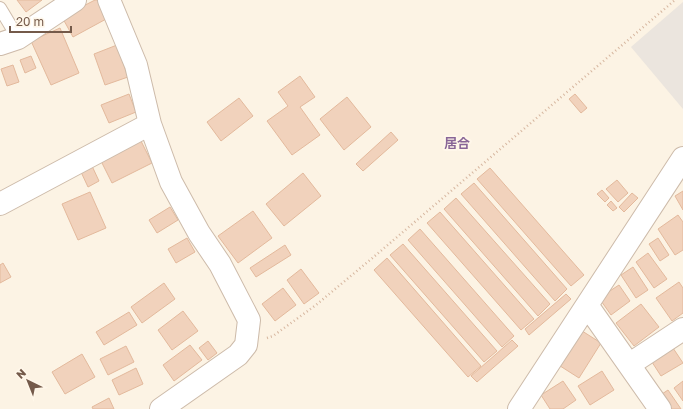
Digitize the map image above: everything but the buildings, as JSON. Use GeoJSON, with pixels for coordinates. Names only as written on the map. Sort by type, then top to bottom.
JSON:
{"type":"FeatureCollection","features":[{"type":"Feature","properties":{"kind":"street"},"geometry":{"type":"LineString","coordinates":[[9,41],[75,0]]}},
{"type":"Feature","properties":{"kind":"street"},"geometry":{"type":"LineString","coordinates":[[109,0],[136,65],[150,124],[171,182],[199,233],[220,264],[249,320],[246,345],[238,355],[162,409]]}},
{"type":"Feature","properties":{"kind":"street"},"geometry":{"type":"LineString","coordinates":[[0,204],[150,124]]}},
{"type":"Feature","properties":{"kind":"street"},"geometry":{"type":"LineString","coordinates":[[519,409],[683,158]]}},
{"type":"Feature","properties":{"kind":"street"},"geometry":{"type":"LineString","coordinates":[[587,305],[630,364],[660,409]]}},
{"type":"Feature","properties":{"kind":"street"},"geometry":{"type":"LineString","coordinates":[[630,364],[683,329]]}},
{"type":"Feature","properties":{"kind":"lane"},"geometry":{"type":"LineString","coordinates":[[0,8],[9,41]]}},
{"type":"Feature","properties":{"kind":"path"},"geometry":{"type":"LineString","coordinates":[[246,345],[274,336],[316,305],[675,0]]}},
{"type":"Feature","properties":{"kind":"shaded area"},"geometry":{"type":"Polygon","coordinates":[[[683,2],[683,109],[631,47],[683,2]]]}},
{"type":"Feature","properties":{"kind":"district","name":"居合"},"geometry":{"type":"Point","coordinates":[457,143]}}]}
